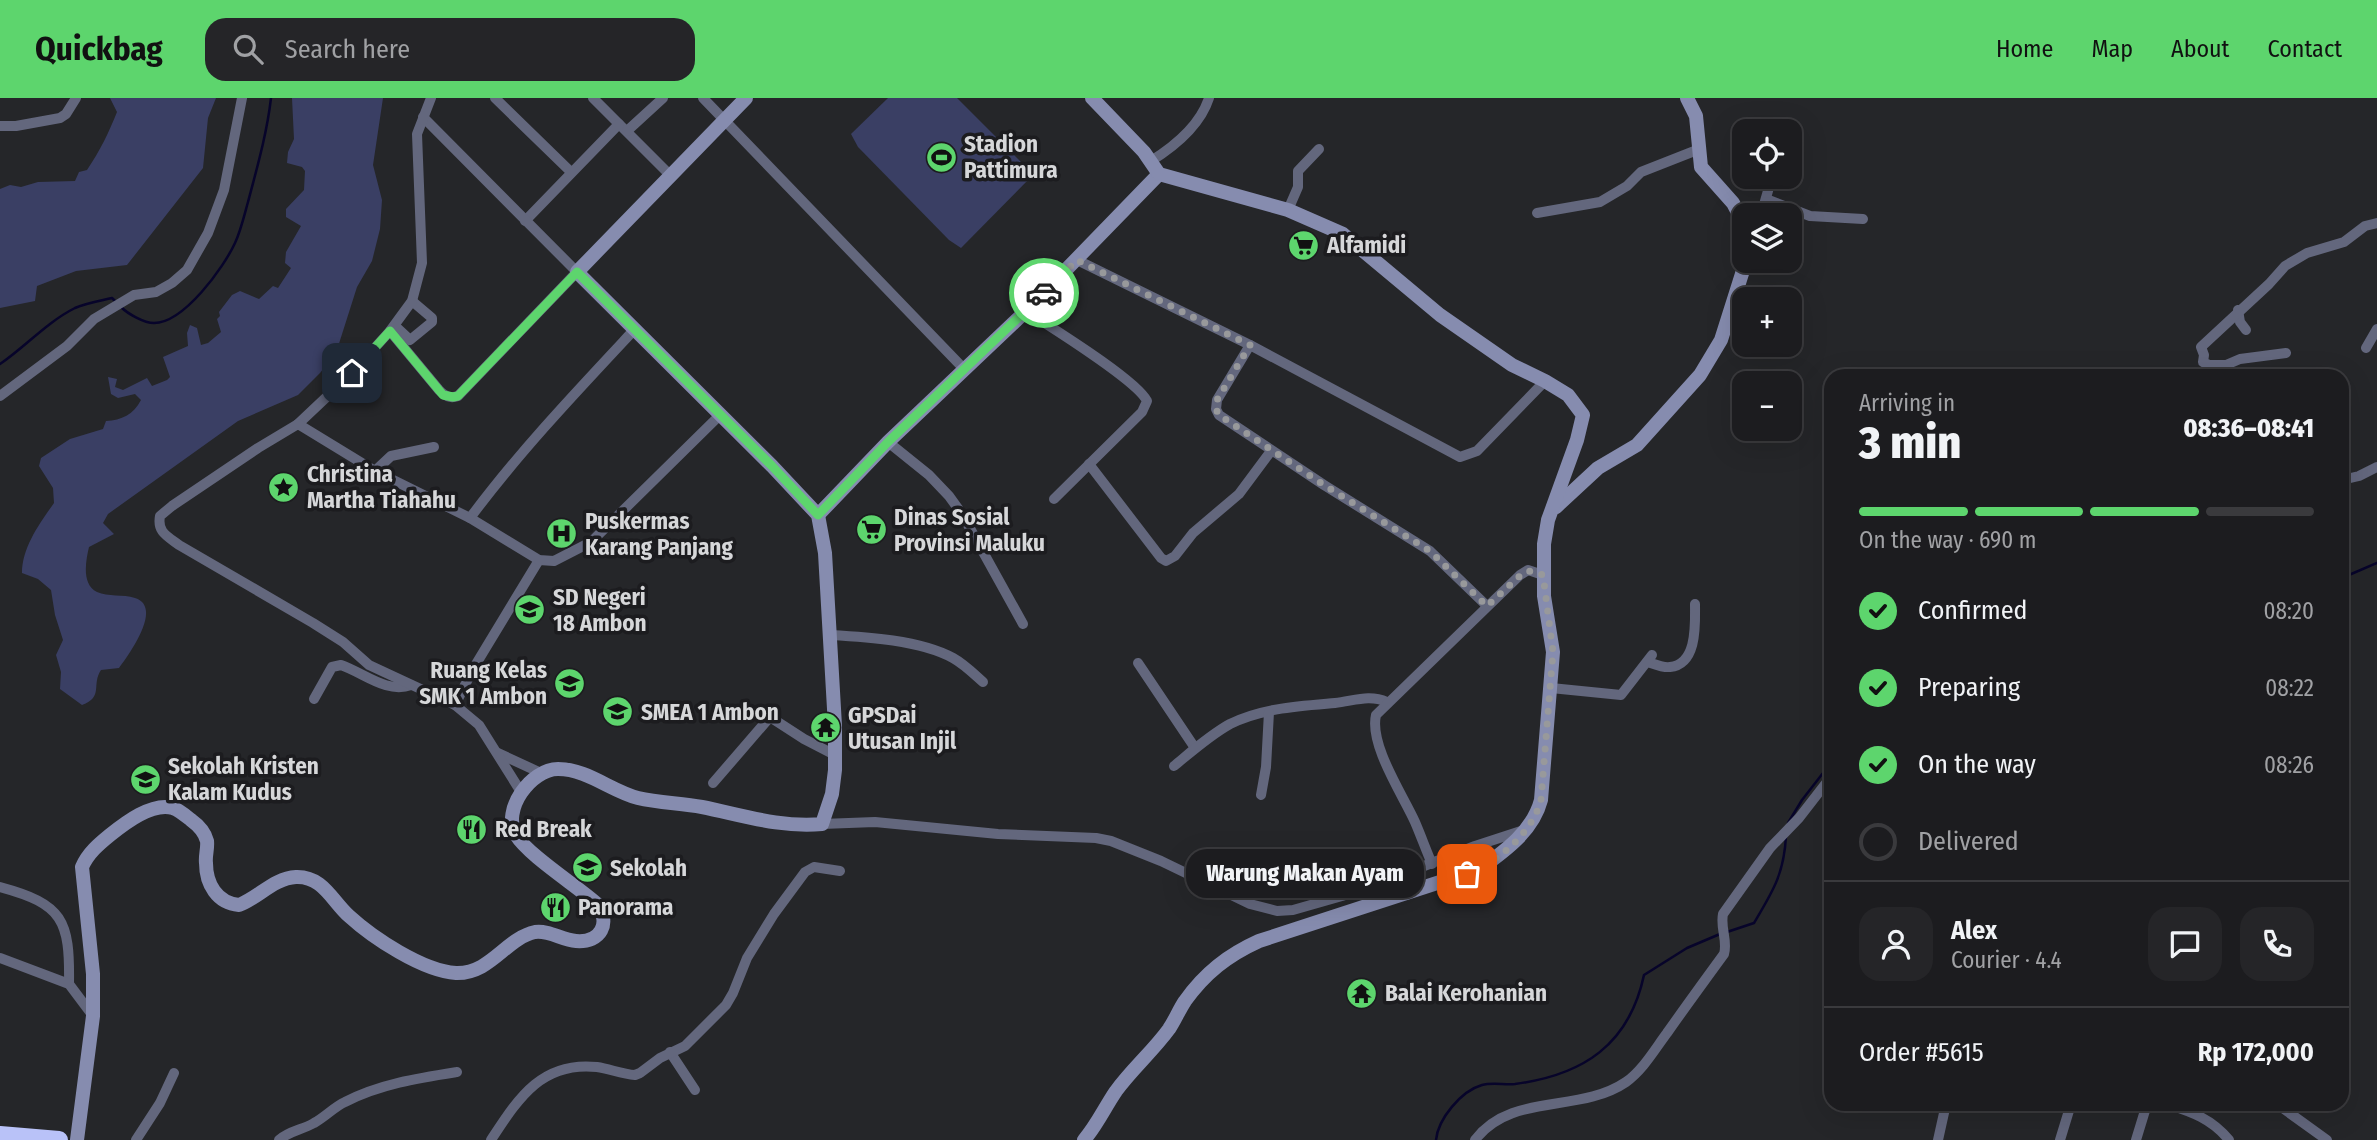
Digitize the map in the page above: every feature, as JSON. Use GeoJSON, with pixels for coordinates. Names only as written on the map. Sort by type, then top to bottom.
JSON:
{"type":"FeatureCollection","features":[{"type":"Feature","properties":{"kind":"highway"},"geometry":{"type":"LineString","coordinates":[[0,1135],[59,1140]]}},
{"type":"Feature","properties":{"kind":"street"},"geometry":{"type":"LineString","coordinates":[[0,126],[16,126],[60,118],[66,114],[76,98]]}},
{"type":"Feature","properties":{"kind":"street"},"geometry":{"type":"LineString","coordinates":[[0,396],[67,346],[94,318],[134,295],[156,292],[187,270],[208,233],[224,190],[242,98]]}},
{"type":"Feature","properties":{"kind":"street"},"geometry":{"type":"LineString","coordinates":[[431,98],[417,134],[422,264],[412,301],[393,328],[352,373],[298,424],[164,512],[159,520],[161,532],[179,545],[343,642],[369,665],[455,705],[479,725],[521,792]]}},
{"type":"Feature","properties":{"kind":"street"},"geometry":{"type":"LineString","coordinates":[[495,98],[571,172]]}},
{"type":"Feature","properties":{"kind":"street"},"geometry":{"type":"LineString","coordinates":[[593,98],[670,175]]}},
{"type":"Feature","properties":{"kind":"street"},"geometry":{"type":"LineString","coordinates":[[525,221],[571,172],[663,98]]}},
{"type":"Feature","properties":{"kind":"street"},"geometry":{"type":"LineString","coordinates":[[703,98],[965,370]]}},
{"type":"Feature","properties":{"kind":"street"},"geometry":{"type":"LineString","coordinates":[[393,328],[443,395],[458,396],[746,98]]}},
{"type":"Feature","properties":{"kind":"street"},"geometry":{"type":"LineString","coordinates":[[1084,1140],[1093,1130],[1114,1093],[1135,1065],[1168,1030],[1201,981],[1236,952],[1259,941],[1480,869],[1526,830],[1537,815],[1541,800],[1553,652],[1543,575],[1545,532],[1583,415],[1568,395],[1512,365],[1440,315],[1343,234],[1288,210],[1155,168],[1092,98]]}},
{"type":"Feature","properties":{"kind":"street"},"geometry":{"type":"LineString","coordinates":[[818,515],[888,442],[1077,260],[1195,124],[1209,98]]}},
{"type":"Feature","properties":{"kind":"street"},"geometry":{"type":"LineString","coordinates":[[1687,98],[1696,116],[1697,150],[1701,167],[1733,203]]}},
{"type":"Feature","properties":{"kind":"street"},"geometry":{"type":"LineString","coordinates":[[423,117],[818,515],[825,553],[835,755],[831,794],[822,824]]}},
{"type":"Feature","properties":{"kind":"street"},"geometry":{"type":"LineString","coordinates":[[1288,210],[1298,187],[1298,171],[1320,149]]}},
{"type":"Feature","properties":{"kind":"street"},"geometry":{"type":"LineString","coordinates":[[1536,213],[1600,202],[1627,186],[1641,172],[1697,150]]}},
{"type":"Feature","properties":{"kind":"street"},"geometry":{"type":"LineString","coordinates":[[1765,203],[1769,189]]}},
{"type":"Feature","properties":{"kind":"street"},"geometry":{"type":"LineString","coordinates":[[1766,199],[1810,216],[1863,219]]}},
{"type":"Feature","properties":{"kind":"street"},"geometry":{"type":"LineString","coordinates":[[2286,353],[2240,359],[2226,365],[2209,365],[2203,362],[2203,344],[2285,266],[2307,253],[2344,242],[2359,229],[2377,223]]}},
{"type":"Feature","properties":{"kind":"street"},"geometry":{"type":"LineString","coordinates":[[1077,260],[1250,345],[1460,457],[1477,450],[1545,381]]}},
{"type":"Feature","properties":{"kind":"street"},"geometry":{"type":"LineString","coordinates":[[1554,510],[1563,498],[1598,468],[1637,445],[1707,365],[1721,340],[1742,273]]}},
{"type":"Feature","properties":{"kind":"street"},"geometry":{"type":"LineString","coordinates":[[393,328],[410,340],[432,322],[432,318],[412,301]]}},
{"type":"Feature","properties":{"kind":"street"},"geometry":{"type":"LineString","coordinates":[[2238,310],[2240,323],[2246,330]]}},
{"type":"Feature","properties":{"kind":"street"},"geometry":{"type":"LineString","coordinates":[[1026,311],[1124,378],[1146,397],[1146,406],[1142,412],[1054,499]]}},
{"type":"Feature","properties":{"kind":"street"},"geometry":{"type":"LineString","coordinates":[[2377,329],[2363,348],[2377,349]]}},
{"type":"Feature","properties":{"kind":"street"},"geometry":{"type":"LineString","coordinates":[[470,518],[551,418],[634,330]]}},
{"type":"Feature","properties":{"kind":"street"},"geometry":{"type":"LineString","coordinates":[[1250,345],[1217,400],[1216,409],[1219,415],[1430,551],[1487,606]]}},
{"type":"Feature","properties":{"kind":"street"},"geometry":{"type":"LineString","coordinates":[[298,424],[375,471],[470,518],[539,560],[554,561],[591,542],[720,415]]}},
{"type":"Feature","properties":{"kind":"street"},"geometry":{"type":"LineString","coordinates":[[888,442],[929,475],[949,496],[962,514],[1023,624]]}},
{"type":"Feature","properties":{"kind":"street"},"geometry":{"type":"LineString","coordinates":[[1574,446],[1584,462],[1598,468]]}},
{"type":"Feature","properties":{"kind":"street"},"geometry":{"type":"LineString","coordinates":[[375,471],[391,456],[434,447]]}},
{"type":"Feature","properties":{"kind":"street"},"geometry":{"type":"LineString","coordinates":[[1089,464],[1166,561],[1175,556],[1193,533],[1239,494],[1271,451]]}},
{"type":"Feature","properties":{"kind":"street"},"geometry":{"type":"LineString","coordinates":[[2349,478],[2377,467]]}},
{"type":"Feature","properties":{"kind":"street"},"geometry":{"type":"LineString","coordinates":[[455,705],[473,669],[539,560]]}},
{"type":"Feature","properties":{"kind":"street"},"geometry":{"type":"LineString","coordinates":[[1432,864],[1378,740],[1375,718],[1387,702],[1524,572],[1532,571],[1543,575]]}},
{"type":"Feature","properties":{"kind":"street"},"geometry":{"type":"LineString","coordinates":[[1550,688],[1621,695],[1650,658],[1668,667],[1679,663],[1687,656],[1695,637],[1695,604]]}},
{"type":"Feature","properties":{"kind":"street"},"geometry":{"type":"LineString","coordinates":[[830,635],[859,637],[940,652],[956,659],[983,682]]}},
{"type":"Feature","properties":{"kind":"street"},"geometry":{"type":"LineString","coordinates":[[1138,663],[1195,748]]}},
{"type":"Feature","properties":{"kind":"street"},"geometry":{"type":"LineString","coordinates":[[314,699],[332,667],[341,665],[390,688],[401,689],[411,685]]}},
{"type":"Feature","properties":{"kind":"street"},"geometry":{"type":"LineString","coordinates":[[1174,766],[1230,724],[1269,712],[1293,706],[1368,697],[1387,702]]}},
{"type":"Feature","properties":{"kind":"street"},"geometry":{"type":"LineString","coordinates":[[1261,795],[1266,766],[1269,712]]}},
{"type":"Feature","properties":{"kind":"street"},"geometry":{"type":"LineString","coordinates":[[713,783],[770,717],[835,755]]}},
{"type":"Feature","properties":{"kind":"street"},"geometry":{"type":"LineString","coordinates":[[498,753],[541,773]]}},
{"type":"Feature","properties":{"kind":"street"},"geometry":{"type":"LineString","coordinates":[[77,1140],[93,1016],[93,974],[82,876],[85,861],[98,845],[121,826],[143,813],[160,808],[176,809],[195,823],[205,838],[207,872],[219,898],[239,905],[279,881],[293,877],[306,878],[325,889],[347,915],[408,957],[455,973],[476,970],[534,932],[546,932],[577,941],[595,936],[603,929],[604,913],[597,904],[537,856],[515,834],[512,825],[513,813],[521,792],[541,773],[556,769],[580,773],[637,797],[699,806],[783,824],[805,826],[875,822],[998,834],[1096,838],[1111,841],[1161,861],[1250,904],[1277,911],[1315,905],[1526,830]]}},
{"type":"Feature","properties":{"kind":"street"},"geometry":{"type":"LineString","coordinates":[[1475,1140],[1487,1126],[1514,1112],[1597,1097],[1627,1082],[1642,1067],[1725,952],[1723,914],[1782,835],[1824,785]]}},
{"type":"Feature","properties":{"kind":"street"},"geometry":{"type":"LineString","coordinates":[[491,1140],[514,1106],[531,1087],[557,1071],[597,1067],[635,1074],[685,1046],[726,1005],[747,958],[774,914],[805,873],[814,867],[839,871]]}},
{"type":"Feature","properties":{"kind":"street"},"geometry":{"type":"LineString","coordinates":[[0,887],[37,899],[58,914],[70,951],[69,984]]}},
{"type":"Feature","properties":{"kind":"street"},"geometry":{"type":"LineString","coordinates":[[0,958],[69,984],[93,1016]]}},
{"type":"Feature","properties":{"kind":"street"},"geometry":{"type":"LineString","coordinates":[[670,1052],[695,1090]]}},
{"type":"Feature","properties":{"kind":"street"},"geometry":{"type":"LineString","coordinates":[[279,1140],[286,1134],[310,1126],[338,1105],[367,1092],[419,1077],[457,1072]]}},
{"type":"Feature","properties":{"kind":"street"},"geometry":{"type":"LineString","coordinates":[[136,1140],[160,1103],[174,1073]]}},
{"type":"Feature","properties":{"kind":"street"},"geometry":{"type":"LineString","coordinates":[[1938,1140],[1944,1111]]}},
{"type":"Feature","properties":{"kind":"street"},"geometry":{"type":"LineString","coordinates":[[2060,1140],[2069,1111]]}},
{"type":"Feature","properties":{"kind":"street"},"geometry":{"type":"LineString","coordinates":[[2136,1140],[2145,1111]]}},
{"type":"Feature","properties":{"kind":"street"},"geometry":{"type":"LineString","coordinates":[[2186,1111],[2214,1124],[2229,1140]]}},
{"type":"Feature","properties":{"kind":"street"},"geometry":{"type":"LineString","coordinates":[[2287,1111],[2327,1140]]}},
{"type":"Feature","properties":{"kind":"shaded area"},"geometry":{"type":"Polygon","coordinates":[[[110,98],[216,98],[208,118],[203,168],[127,265],[76,271],[37,286],[35,301],[0,308],[0,189],[10,185],[21,187],[38,182],[75,181],[79,172],[87,170],[92,163],[117,112],[110,98]]]}},
{"type":"Feature","properties":{"kind":"shaded area"},"geometry":{"type":"Polygon","coordinates":[[[292,98],[383,98],[373,165],[382,200],[380,229],[372,261],[357,287],[336,353],[298,395],[238,421],[108,514],[103,523],[114,534],[89,547],[87,578],[97,592],[135,598],[143,603],[145,621],[136,643],[119,668],[101,670],[93,698],[82,705],[60,689],[61,672],[56,655],[63,640],[51,590],[38,579],[22,573],[28,545],[54,503],[53,488],[39,466],[41,458],[70,439],[103,429],[106,421],[131,413],[141,400],[135,394],[118,398],[111,394],[108,377],[117,379],[115,387],[123,390],[147,378],[152,386],[167,380],[170,377],[163,357],[188,346],[187,333],[190,325],[197,328],[201,345],[208,343],[221,332],[217,319],[219,312],[232,295],[240,291],[259,299],[273,286],[278,288],[291,268],[285,263],[286,252],[301,226],[286,217],[286,209],[304,190],[305,171],[302,167],[287,163],[288,152],[294,139],[292,98]]]}},
{"type":"Feature","properties":{"kind":"shaded area"},"geometry":{"type":"Polygon","coordinates":[[[888,98],[957,98],[1024,165],[1030,178],[961,248],[949,240],[858,147],[851,134],[888,98]]]}},
{"type":"Feature","properties":{"kind":"waterway"},"geometry":{"type":"LineString","coordinates":[[121,307],[146,321],[166,321],[190,304],[212,279],[230,253],[241,228],[271,98]]}},
{"type":"Feature","properties":{"kind":"waterway"},"geometry":{"type":"LineString","coordinates":[[0,364],[55,320],[75,308],[112,298],[116,302]]}},
{"type":"Feature","properties":{"kind":"waterway"},"geometry":{"type":"LineString","coordinates":[[2349,575],[2377,563]]}},
{"type":"Feature","properties":{"kind":"waterway"},"geometry":{"type":"LineString","coordinates":[[1788,823],[1824,772]]}},
{"type":"Feature","properties":{"kind":"waterway"},"geometry":{"type":"LineString","coordinates":[[1727,932],[1754,923],[1776,882],[1783,861],[1786,836]]}},
{"type":"Feature","properties":{"kind":"waterway"},"geometry":{"type":"LineString","coordinates":[[1436,1140],[1446,1115],[1474,1088],[1486,1084],[1515,1084],[1539,1080],[1582,1064],[1599,1052],[1615,1038],[1627,1020],[1644,975],[1687,948],[1720,934]]}},
{"type":"Feature","properties":{"kind":"way so far"},"geometry":{"type":"LineString","coordinates":[[1044,293],[1077,260],[1250,345],[1217,400],[1216,409],[1219,415],[1430,551],[1487,606],[1524,572],[1528,570],[1543,575],[1553,652],[1541,800],[1537,815],[1526,830],[1489,863],[1467,874]]}},
{"type":"Feature","properties":{"kind":"place","name":"Stadion Pattimura"},"geometry":{"type":"Point","coordinates":[941,157]}},
{"type":"Feature","properties":{"kind":"place","name":"Alfamidi"},"geometry":{"type":"Point","coordinates":[1304,245]}},
{"type":"Feature","properties":{"kind":"place","name":"Christina Martha Tiahahu"},"geometry":{"type":"Point","coordinates":[284,487]}},
{"type":"Feature","properties":{"kind":"place","name":"Dinas Sosial Provinsi Maluku"},"geometry":{"type":"Point","coordinates":[871,530]}},
{"type":"Feature","properties":{"kind":"place","name":"Puskermas Karang Panjang"},"geometry":{"type":"Point","coordinates":[562,534]}},
{"type":"Feature","properties":{"kind":"place","name":"SD Negeri 18 Ambon"},"geometry":{"type":"Point","coordinates":[530,610]}},
{"type":"Feature","properties":{"kind":"place","name":"Ruang Kelas SMK 1 Ambon"},"geometry":{"type":"Point","coordinates":[570,683]}},
{"type":"Feature","properties":{"kind":"place","name":"SMEA 1 Ambon"},"geometry":{"type":"Point","coordinates":[618,712]}},
{"type":"Feature","properties":{"kind":"place","name":"GPSDai Utusan Injil"},"geometry":{"type":"Point","coordinates":[825,728]}},
{"type":"Feature","properties":{"kind":"place","name":"Sekolah Kristen Kalam Kudus"},"geometry":{"type":"Point","coordinates":[145,779]}},
{"type":"Feature","properties":{"kind":"place","name":"Red Break"},"geometry":{"type":"Point","coordinates":[472,829]}},
{"type":"Feature","properties":{"kind":"place","name":"Sekolah"},"geometry":{"type":"Point","coordinates":[587,868]}},
{"type":"Feature","properties":{"kind":"place","name":"Warung Makan Ayam"},"geometry":{"type":"Point","coordinates":[1467,874]}},
{"type":"Feature","properties":{"kind":"place","name":"Panorama"},"geometry":{"type":"Point","coordinates":[555,907]}},
{"type":"Feature","properties":{"kind":"place","name":"Balai Kerohanian"},"geometry":{"type":"Point","coordinates":[1362,993]}},
{"type":"Feature","properties":{"kind":"route"},"geometry":{"type":"LineString","coordinates":[[352,373],[390,331],[443,395],[458,396],[577,272],[818,515],[888,442],[1044,293]]}}]}
